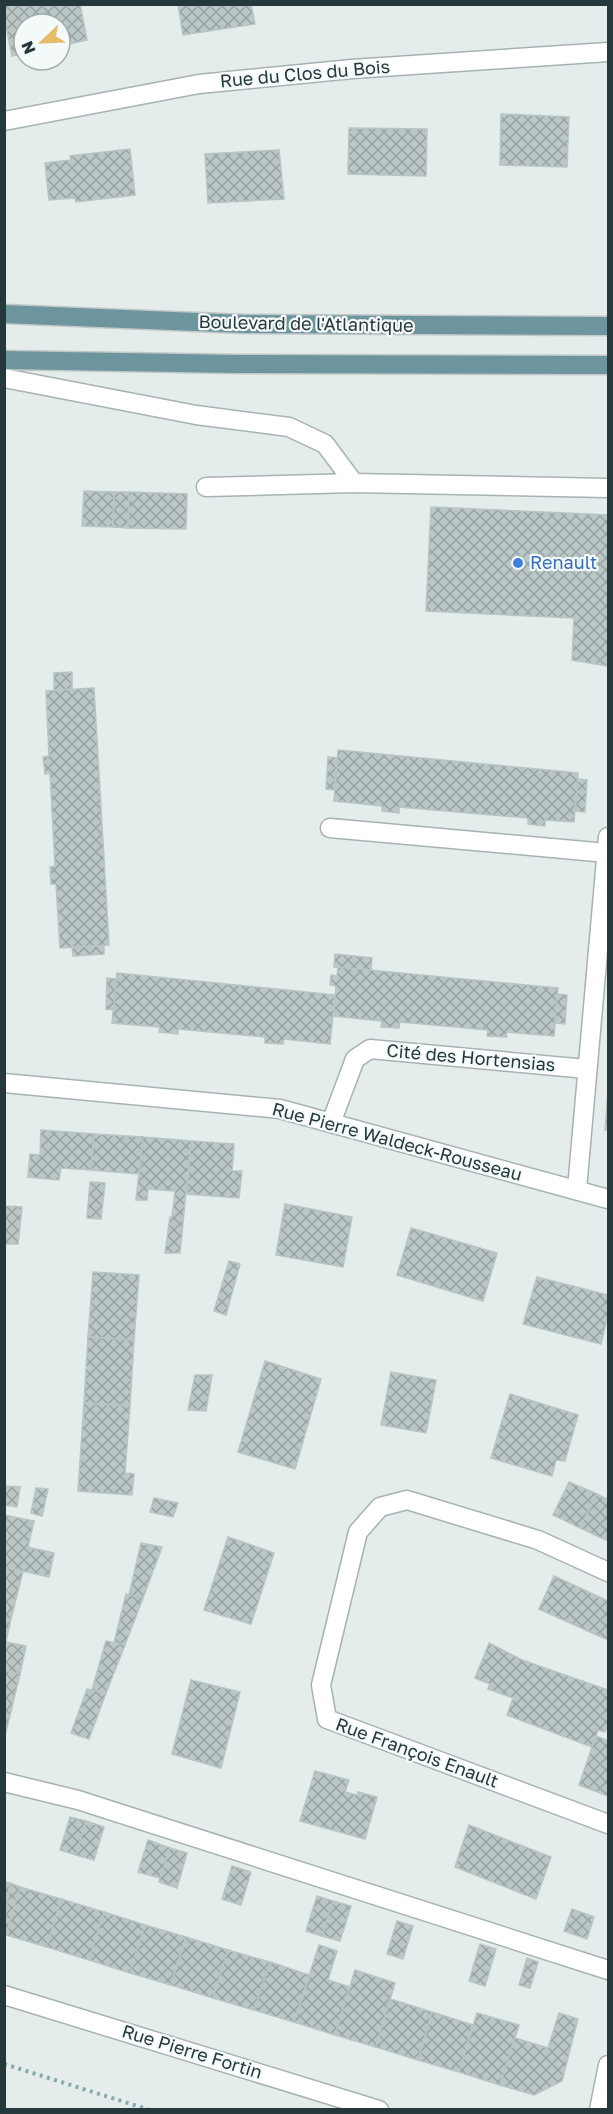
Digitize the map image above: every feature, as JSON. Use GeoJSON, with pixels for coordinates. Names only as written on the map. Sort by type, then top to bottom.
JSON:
{"type":"FeatureCollection","features":[{"type":"Feature","properties":{"kind":"main road","name":"Boulevard de l'Atlantique"},"geometry":{"type":"LineString","coordinates":[[4,314],[245,324],[609,326]]}},
{"type":"Feature","properties":{"kind":"main road"},"geometry":{"type":"LineString","coordinates":[[4,360],[237,364],[609,365]]}},
{"type":"Feature","properties":{"kind":"street","name":"Rue du Clos du Bois"},"geometry":{"type":"LineString","coordinates":[[4,121],[199,84],[352,69],[609,52]]}},
{"type":"Feature","properties":{"kind":"street"},"geometry":{"type":"LineString","coordinates":[[4,378],[196,415],[289,427],[325,444],[354,483]]}},
{"type":"Feature","properties":{"kind":"street"},"geometry":{"type":"LineString","coordinates":[[206,487],[354,483],[609,488]]}},
{"type":"Feature","properties":{"kind":"street"},"geometry":{"type":"LineString","coordinates":[[330,828],[608,845],[577,1189]]}},
{"type":"Feature","properties":{"kind":"street","name":"Cité des Hortensias"},"geometry":{"type":"LineString","coordinates":[[331,1123],[355,1059],[370,1049],[587,1069]]}},
{"type":"Feature","properties":{"kind":"street","name":"Rue Pierre Waldeck-Rousseau"},"geometry":{"type":"LineString","coordinates":[[4,1083],[280,1109],[609,1199]]}},
{"type":"Feature","properties":{"kind":"street","name":"Rue François Enault"},"geometry":{"type":"LineString","coordinates":[[609,1572],[538,1540],[407,1500],[380,1507],[358,1532],[321,1685],[327,1719],[609,1824]]}},
{"type":"Feature","properties":{"kind":"street"},"geometry":{"type":"LineString","coordinates":[[4,1782],[78,1800],[609,1970]]}},
{"type":"Feature","properties":{"kind":"street","name":"Rue Pierre Fortin"},"geometry":{"type":"LineString","coordinates":[[4,1995],[379,2109]]}},
{"type":"Feature","properties":{"kind":"street"},"geometry":{"type":"LineString","coordinates":[[599,2109],[609,2065]]}},
{"type":"Feature","properties":{"kind":"path"},"geometry":{"type":"LineString","coordinates":[[4,2064],[150,2109]]}},
{"type":"Feature","properties":{"kind":"building"},"geometry":{"type":"Polygon","coordinates":[[[11,4],[80,4],[87,40],[72,43],[72,12],[12,12],[12,56],[4,6],[11,4]]]}},
{"type":"Feature","properties":{"kind":"building"},"geometry":{"type":"Polygon","coordinates":[[[178,4],[251,4],[255,24],[183,35],[178,4]]]}},
{"type":"Feature","properties":{"kind":"building"},"geometry":{"type":"Polygon","coordinates":[[[501,114],[569,117],[567,167],[500,165],[501,114]]]}},
{"type":"Feature","properties":{"kind":"building"},"geometry":{"type":"Polygon","coordinates":[[[349,128],[427,129],[426,176],[348,174],[349,128]]]}},
{"type":"Feature","properties":{"kind":"building"},"geometry":{"type":"Polygon","coordinates":[[[130,149],[135,195],[76,202],[75,198],[49,200],[45,163],[71,160],[70,156],[130,149]]]}},
{"type":"Feature","properties":{"kind":"building"},"geometry":{"type":"Polygon","coordinates":[[[279,150],[284,199],[208,203],[205,154],[279,150]]]}},
{"type":"Feature","properties":{"kind":"building"},"geometry":{"type":"Polygon","coordinates":[[[84,491],[114,492],[113,527],[82,526],[84,491]]]}},
{"type":"Feature","properties":{"kind":"building"},"geometry":{"type":"Polygon","coordinates":[[[114,492],[129,492],[128,528],[113,527],[114,492]]]}},
{"type":"Feature","properties":{"kind":"building"},"geometry":{"type":"Polygon","coordinates":[[[129,492],[187,494],[186,529],[128,528],[129,492]]]}},
{"type":"Feature","properties":{"kind":"building","name":"Renault"},"geometry":{"type":"Polygon","coordinates":[[[431,507],[608,515],[608,666],[572,660],[574,618],[426,611],[431,507]]]}},
{"type":"Feature","properties":{"kind":"building"},"geometry":{"type":"Polygon","coordinates":[[[72,672],[72,689],[54,690],[54,673],[72,672]]]}},
{"type":"Feature","properties":{"kind":"building"},"geometry":{"type":"Polygon","coordinates":[[[94,688],[109,945],[60,948],[56,884],[51,884],[50,867],[55,866],[50,773],[45,774],[43,757],[49,756],[46,691],[94,688]]]}},
{"type":"Feature","properties":{"kind":"building"},"geometry":{"type":"Polygon","coordinates":[[[338,750],[578,773],[574,822],[545,820],[545,826],[528,824],[528,818],[399,807],[399,813],[382,811],[382,806],[334,801],[338,750]]]}},
{"type":"Feature","properties":{"kind":"building"},"geometry":{"type":"Polygon","coordinates":[[[328,757],[337,758],[334,790],[326,789],[328,757]]]}},
{"type":"Feature","properties":{"kind":"building"},"geometry":{"type":"Polygon","coordinates":[[[578,779],[587,780],[585,812],[575,811],[578,779]]]}},
{"type":"Feature","properties":{"kind":"building"},"geometry":{"type":"Polygon","coordinates":[[[104,946],[104,954],[73,956],[72,947],[104,946]]]}},
{"type":"Feature","properties":{"kind":"building"},"geometry":{"type":"Polygon","coordinates":[[[335,954],[372,958],[371,970],[334,967],[335,954]]]}},
{"type":"Feature","properties":{"kind":"building"},"geometry":{"type":"Polygon","coordinates":[[[338,967],[558,988],[554,1036],[506,1032],[507,1037],[487,1036],[488,1030],[400,1022],[399,1028],[381,1027],[382,1021],[334,1016],[336,986],[330,985],[331,975],[337,976],[338,967]]]}},
{"type":"Feature","properties":{"kind":"building"},"geometry":{"type":"Polygon","coordinates":[[[117,973],[335,995],[330,1044],[284,1039],[283,1044],[265,1043],[265,1037],[178,1029],[178,1034],[159,1032],[160,1027],[112,1023],[117,973]]]}},
{"type":"Feature","properties":{"kind":"building"},"geometry":{"type":"Polygon","coordinates":[[[107,978],[116,979],[114,1010],[106,1009],[107,978]]]}},
{"type":"Feature","properties":{"kind":"building"},"geometry":{"type":"Polygon","coordinates":[[[557,994],[567,995],[565,1024],[555,1023],[557,994]]]}},
{"type":"Feature","properties":{"kind":"building"},"geometry":{"type":"Polygon","coordinates":[[[608,1090],[608,1130],[605,1130],[608,1090]]]}},
{"type":"Feature","properties":{"kind":"building"},"geometry":{"type":"Polygon","coordinates":[[[41,1130],[94,1134],[91,1170],[61,1168],[59,1180],[28,1177],[30,1154],[40,1155],[41,1130]]]}},
{"type":"Feature","properties":{"kind":"building"},"geometry":{"type":"Polygon","coordinates":[[[94,1134],[143,1137],[139,1174],[91,1170],[94,1134]]]}},
{"type":"Feature","properties":{"kind":"building"},"geometry":{"type":"Polygon","coordinates":[[[143,1137],[191,1141],[180,1253],[165,1253],[175,1191],[148,1189],[147,1200],[136,1200],[143,1137]]]}},
{"type":"Feature","properties":{"kind":"building"},"geometry":{"type":"Polygon","coordinates":[[[191,1141],[234,1144],[232,1171],[242,1171],[239,1198],[187,1194],[191,1141]]]}},
{"type":"Feature","properties":{"kind":"building"},"geometry":{"type":"Polygon","coordinates":[[[90,1182],[105,1183],[101,1219],[87,1218],[90,1182]]]}},
{"type":"Feature","properties":{"kind":"building"},"geometry":{"type":"Polygon","coordinates":[[[285,1204],[352,1217],[343,1267],[276,1255],[285,1204]]]}},
{"type":"Feature","properties":{"kind":"building"},"geometry":{"type":"Polygon","coordinates":[[[4,1206],[22,1207],[18,1244],[4,1244],[4,1206]]]}},
{"type":"Feature","properties":{"kind":"building"},"geometry":{"type":"Polygon","coordinates":[[[411,1228],[497,1253],[483,1301],[397,1275],[411,1228]]]}},
{"type":"Feature","properties":{"kind":"building"},"geometry":{"type":"Polygon","coordinates":[[[229,1261],[240,1264],[226,1315],[214,1311],[229,1261]]]}},
{"type":"Feature","properties":{"kind":"building"},"geometry":{"type":"Polygon","coordinates":[[[93,1272],[139,1275],[134,1340],[88,1337],[93,1272]]]}},
{"type":"Feature","properties":{"kind":"building"},"geometry":{"type":"Polygon","coordinates":[[[537,1277],[608,1295],[608,1315],[601,1344],[523,1324],[537,1277]]]}},
{"type":"Feature","properties":{"kind":"building"},"geometry":{"type":"Polygon","coordinates":[[[88,1337],[134,1340],[130,1406],[84,1403],[88,1337]]]}},
{"type":"Feature","properties":{"kind":"building"},"geometry":{"type":"Polygon","coordinates":[[[265,1361],[321,1379],[295,1469],[238,1452],[265,1361]]]}},
{"type":"Feature","properties":{"kind":"building"},"geometry":{"type":"Polygon","coordinates":[[[391,1372],[436,1380],[426,1433],[381,1425],[391,1372]]]}},
{"type":"Feature","properties":{"kind":"building"},"geometry":{"type":"Polygon","coordinates":[[[195,1375],[212,1375],[206,1411],[188,1410],[195,1375]]]}},
{"type":"Feature","properties":{"kind":"building"},"geometry":{"type":"Polygon","coordinates":[[[510,1394],[578,1415],[565,1461],[556,1460],[552,1476],[491,1458],[510,1394]]]}},
{"type":"Feature","properties":{"kind":"building"},"geometry":{"type":"Polygon","coordinates":[[[84,1403],[130,1406],[125,1473],[134,1474],[132,1495],[78,1491],[84,1403]]]}},
{"type":"Feature","properties":{"kind":"building"},"geometry":{"type":"Polygon","coordinates":[[[569,1482],[597,1494],[580,1528],[553,1515],[569,1482]]]}},
{"type":"Feature","properties":{"kind":"building"},"geometry":{"type":"Polygon","coordinates":[[[4,1486],[20,1487],[17,1507],[4,1505],[4,1486]]]}},
{"type":"Feature","properties":{"kind":"building"},"geometry":{"type":"Polygon","coordinates":[[[36,1488],[48,1489],[42,1516],[31,1513],[36,1488]]]}},
{"type":"Feature","properties":{"kind":"building"},"geometry":{"type":"Polygon","coordinates":[[[597,1494],[608,1500],[608,1541],[580,1528],[597,1494]]]}},
{"type":"Feature","properties":{"kind":"building"},"geometry":{"type":"Polygon","coordinates":[[[154,1498],[178,1503],[173,1517],[150,1512],[154,1498]]]}},
{"type":"Feature","properties":{"kind":"building"},"geometry":{"type":"Polygon","coordinates":[[[4,1515],[34,1521],[28,1547],[54,1553],[49,1577],[4,1567],[4,1515]]]}},
{"type":"Feature","properties":{"kind":"building"},"geometry":{"type":"Polygon","coordinates":[[[228,1537],[274,1553],[251,1624],[204,1610],[228,1537]]]}},
{"type":"Feature","properties":{"kind":"building"},"geometry":{"type":"Polygon","coordinates":[[[141,1543],[162,1547],[143,1598],[129,1595],[141,1543]]]}},
{"type":"Feature","properties":{"kind":"building"},"geometry":{"type":"Polygon","coordinates":[[[4,1567],[23,1571],[11,1619],[4,1618],[4,1567]]]}},
{"type":"Feature","properties":{"kind":"building"},"geometry":{"type":"Polygon","coordinates":[[[554,1576],[608,1601],[608,1640],[539,1609],[554,1576]]]}},
{"type":"Feature","properties":{"kind":"building"},"geometry":{"type":"Polygon","coordinates":[[[126,1594],[143,1598],[125,1645],[114,1643],[126,1594]]]}},
{"type":"Feature","properties":{"kind":"building"},"geometry":{"type":"Polygon","coordinates":[[[4,1618],[11,1619],[6,1642],[26,1646],[20,1674],[4,1670],[4,1618]]]}},
{"type":"Feature","properties":{"kind":"building"},"geometry":{"type":"Polygon","coordinates":[[[106,1641],[125,1645],[106,1693],[92,1690],[106,1641]]]}},
{"type":"Feature","properties":{"kind":"building"},"geometry":{"type":"Polygon","coordinates":[[[489,1643],[522,1660],[608,1690],[608,1726],[605,1732],[598,1730],[592,1747],[507,1715],[513,1698],[488,1689],[490,1684],[475,1678],[489,1643]]]}},
{"type":"Feature","properties":{"kind":"building"},"geometry":{"type":"Polygon","coordinates":[[[4,1670],[20,1674],[5,1736],[4,1735],[4,1670]]]}},
{"type":"Feature","properties":{"kind":"building"},"geometry":{"type":"Polygon","coordinates":[[[191,1680],[240,1692],[221,1768],[172,1754],[191,1680]]]}},
{"type":"Feature","properties":{"kind":"building"},"geometry":{"type":"Polygon","coordinates":[[[87,1689],[106,1693],[89,1739],[71,1733],[87,1689]]]}},
{"type":"Feature","properties":{"kind":"building"},"geometry":{"type":"Polygon","coordinates":[[[596,1736],[608,1741],[608,1796],[579,1785],[596,1736]]]}},
{"type":"Feature","properties":{"kind":"building"},"geometry":{"type":"Polygon","coordinates":[[[315,1771],[349,1780],[345,1792],[357,1795],[358,1792],[377,1797],[365,1839],[300,1821],[315,1771]]]}},
{"type":"Feature","properties":{"kind":"building"},"geometry":{"type":"Polygon","coordinates":[[[70,1817],[86,1821],[76,1855],[60,1850],[70,1817]]]}},
{"type":"Feature","properties":{"kind":"building"},"geometry":{"type":"Polygon","coordinates":[[[86,1821],[104,1827],[94,1860],[76,1855],[86,1821]]]}},
{"type":"Feature","properties":{"kind":"building"},"geometry":{"type":"Polygon","coordinates":[[[469,1825],[551,1857],[536,1899],[455,1867],[469,1825]]]}},
{"type":"Feature","properties":{"kind":"building"},"geometry":{"type":"Polygon","coordinates":[[[148,1840],[170,1848],[160,1878],[138,1872],[148,1840]]]}},
{"type":"Feature","properties":{"kind":"building"},"geometry":{"type":"Polygon","coordinates":[[[170,1848],[187,1853],[177,1888],[159,1882],[170,1848]]]}},
{"type":"Feature","properties":{"kind":"building"},"geometry":{"type":"Polygon","coordinates":[[[232,1866],[251,1872],[241,1905],[222,1899],[232,1866]]]}},
{"type":"Feature","properties":{"kind":"building"},"geometry":{"type":"Polygon","coordinates":[[[4,1882],[10,1883],[4,1928],[4,1882]]]}},
{"type":"Feature","properties":{"kind":"building"},"geometry":{"type":"Polygon","coordinates":[[[10,1883],[20,1887],[6,1935],[4,1928],[10,1883]]]}},
{"type":"Feature","properties":{"kind":"building"},"geometry":{"type":"Polygon","coordinates":[[[20,1887],[61,1899],[47,1947],[6,1935],[20,1887]]]}},
{"type":"Feature","properties":{"kind":"building"},"geometry":{"type":"Polygon","coordinates":[[[317,1896],[333,1901],[322,1936],[306,1931],[317,1896]]]}},
{"type":"Feature","properties":{"kind":"building"},"geometry":{"type":"Polygon","coordinates":[[[61,1899],[104,1912],[89,1960],[47,1947],[61,1899]]]}},
{"type":"Feature","properties":{"kind":"building"},"geometry":{"type":"Polygon","coordinates":[[[333,1901],[351,1906],[340,1941],[322,1936],[333,1901]]]}},
{"type":"Feature","properties":{"kind":"building"},"geometry":{"type":"Polygon","coordinates":[[[572,1909],[594,1917],[587,1939],[564,1931],[572,1909]]]}},
{"type":"Feature","properties":{"kind":"building"},"geometry":{"type":"Polygon","coordinates":[[[104,1912],[145,1925],[130,1973],[89,1960],[104,1912]]]}},
{"type":"Feature","properties":{"kind":"building"},"geometry":{"type":"Polygon","coordinates":[[[397,1921],[413,1926],[403,1959],[387,1954],[397,1921]]]}},
{"type":"Feature","properties":{"kind":"building"},"geometry":{"type":"Polygon","coordinates":[[[145,1925],[186,1937],[171,1985],[130,1973],[145,1925]]]}},
{"type":"Feature","properties":{"kind":"building"},"geometry":{"type":"Polygon","coordinates":[[[186,1937],[228,1950],[213,1998],[171,1985],[186,1937]]]}},
{"type":"Feature","properties":{"kind":"building"},"geometry":{"type":"Polygon","coordinates":[[[480,1944],[496,1949],[485,1986],[469,1981],[480,1944]]]}},
{"type":"Feature","properties":{"kind":"building"},"geometry":{"type":"Polygon","coordinates":[[[319,1945],[337,1951],[328,1980],[350,1987],[335,2035],[294,2022],[319,1945]]]}},
{"type":"Feature","properties":{"kind":"building"},"geometry":{"type":"Polygon","coordinates":[[[228,1950],[270,1962],[254,2010],[213,1998],[228,1950]]]}},
{"type":"Feature","properties":{"kind":"building"},"geometry":{"type":"Polygon","coordinates":[[[527,1958],[538,1962],[530,1988],[519,1985],[527,1958]]]}},
{"type":"Feature","properties":{"kind":"building"},"geometry":{"type":"Polygon","coordinates":[[[270,1962],[309,1975],[294,2022],[254,2010],[270,1962]]]}},
{"type":"Feature","properties":{"kind":"building"},"geometry":{"type":"Polygon","coordinates":[[[355,1970],[395,1983],[376,2047],[335,2035],[355,1970]]]}},
{"type":"Feature","properties":{"kind":"building"},"geometry":{"type":"Polygon","coordinates":[[[390,1999],[432,2012],[418,2060],[376,2047],[390,1999]]]}},
{"type":"Feature","properties":{"kind":"building"},"geometry":{"type":"Polygon","coordinates":[[[432,2012],[473,2025],[459,2072],[418,2060],[432,2012]]]}},
{"type":"Feature","properties":{"kind":"building"},"geometry":{"type":"Polygon","coordinates":[[[477,2013],[519,2025],[500,2085],[459,2072],[477,2013]]]}},
{"type":"Feature","properties":{"kind":"building"},"geometry":{"type":"Polygon","coordinates":[[[559,2013],[578,2019],[562,2081],[534,2095],[500,2085],[515,2038],[548,2048],[559,2013]]]}},
{"type":"Feature","properties":{"kind":"place","name":"Renault"},"geometry":{"type":"Point","coordinates":[518,563]}}]}
